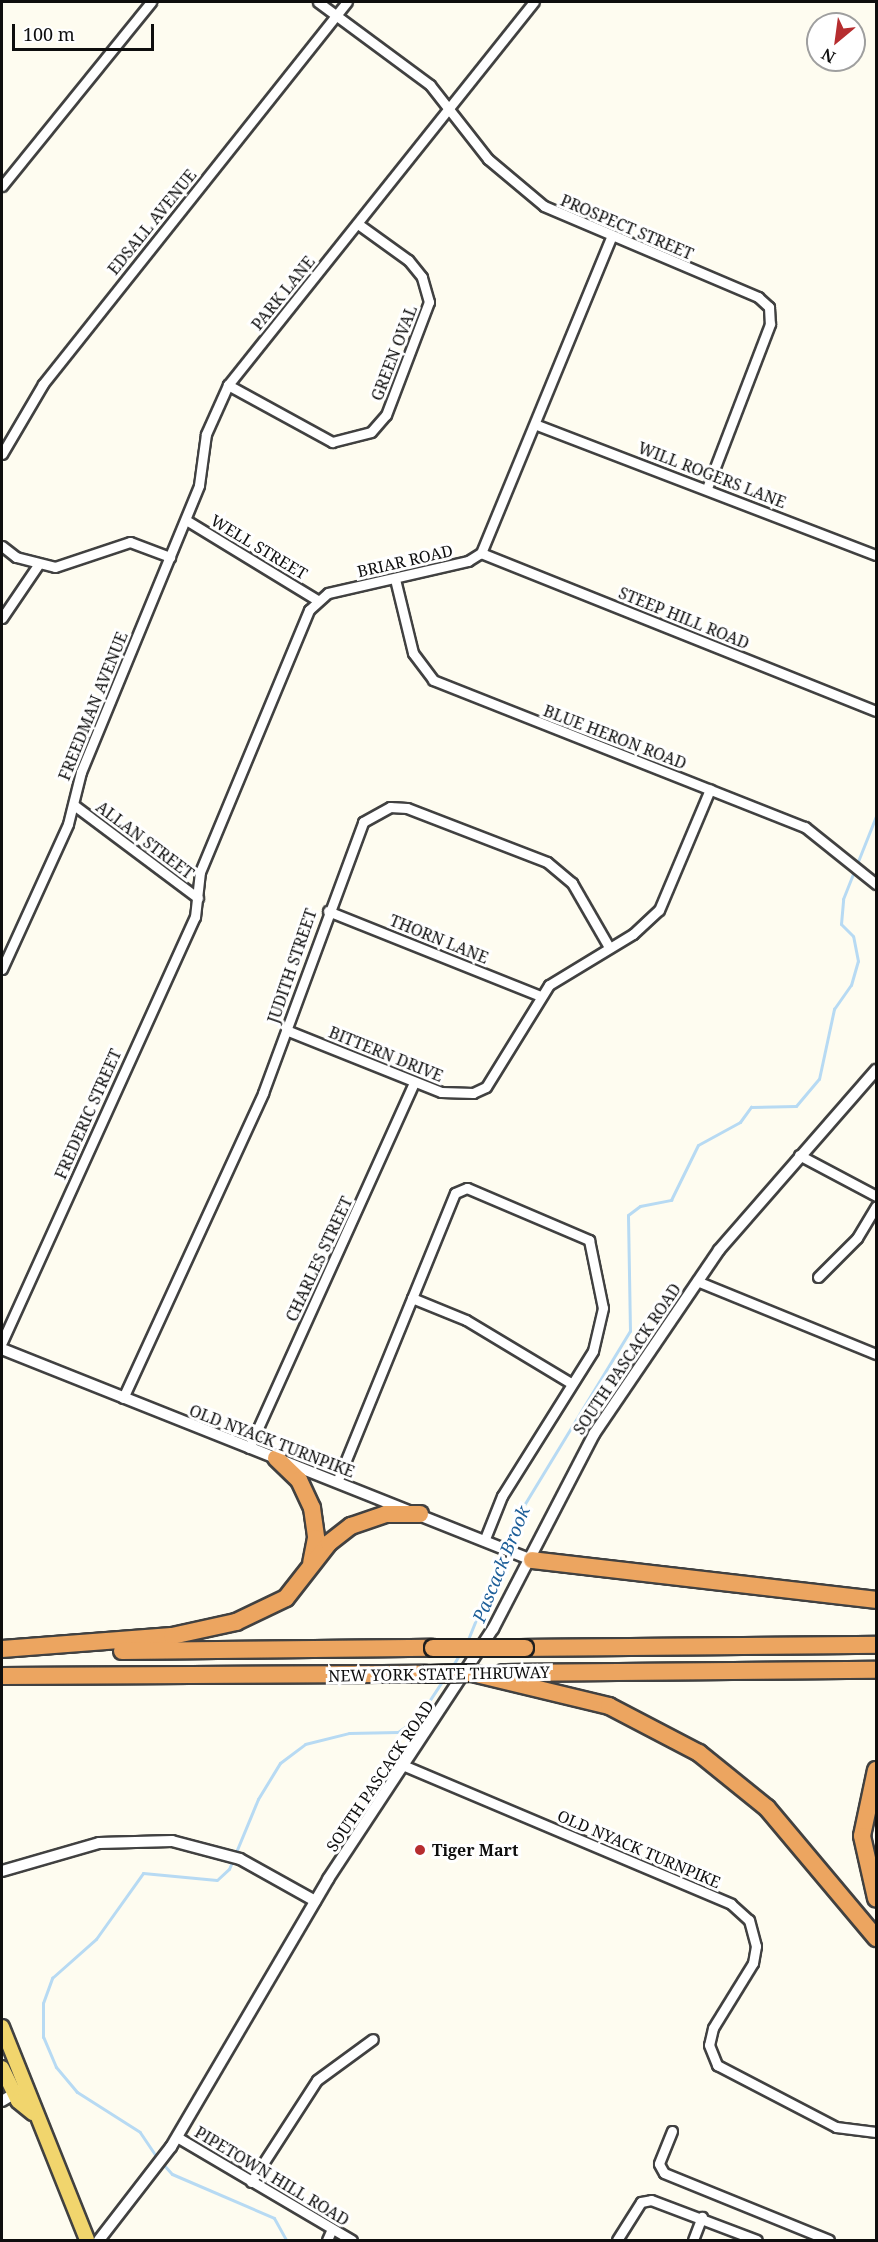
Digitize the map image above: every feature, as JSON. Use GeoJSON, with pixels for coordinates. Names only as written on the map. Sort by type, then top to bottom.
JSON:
{"type":"FeatureCollection","features":[{"type":"Feature","properties":{"kind":"highway"},"geometry":{"type":"LineString","coordinates":[[276,1458],[299,1480],[315,1519],[314,1554],[298,1586]]}},
{"type":"Feature","properties":{"kind":"highway"},"geometry":{"type":"LineString","coordinates":[[2,1650],[204,1630],[261,1613],[298,1586],[329,1543],[351,1526],[386,1514],[420,1514]]}},
{"type":"Feature","properties":{"kind":"highway"},"geometry":{"type":"LineString","coordinates":[[532,1560],[876,1600]]}},
{"type":"Feature","properties":{"kind":"highway","name":"NEW YORK STATE THRUWAY"},"geometry":{"type":"LineString","coordinates":[[2,1650],[876,1645]]}},
{"type":"Feature","properties":{"kind":"highway","name":"NEW YORK STATE THRUWAY"},"geometry":{"type":"LineString","coordinates":[[2,1676],[472,1673],[524,1679],[876,1670]]}},
{"type":"Feature","properties":{"kind":"highway"},"geometry":{"type":"LineString","coordinates":[[524,1679],[623,1712],[706,1757],[772,1814],[876,1938]]}},
{"type":"Feature","properties":{"kind":"highway"},"geometry":{"type":"LineString","coordinates":[[876,1770],[862,1836],[876,1898]]}},
{"type":"Feature","properties":{"kind":"main road"},"geometry":{"type":"LineString","coordinates":[[2,2027],[26,2080],[33,2113],[84,2234]]}},
{"type":"Feature","properties":{"kind":"main road"},"geometry":{"type":"LineString","coordinates":[[3,2077],[8,2098],[33,2113]]}},
{"type":"Feature","properties":{"kind":"street"},"geometry":{"type":"LineString","coordinates":[[2,186],[151,2]]}},
{"type":"Feature","properties":{"kind":"street","name":"PROSPECT STREET"},"geometry":{"type":"LineString","coordinates":[[318,2],[430,85],[449,106],[488,159],[515,185],[567,220],[758,297],[769,307],[770,324],[707,488]]}},
{"type":"Feature","properties":{"kind":"street","name":"EDSALL AVENUE"},"geometry":{"type":"LineString","coordinates":[[2,454],[55,369],[347,2]]}},
{"type":"Feature","properties":{"kind":"street","name":"PARK LANE"},"geometry":{"type":"LineString","coordinates":[[186,520],[199,485],[206,434],[228,385],[534,2]]}},
{"type":"Feature","properties":{"kind":"street","name":"GREEN OVAL"},"geometry":{"type":"LineString","coordinates":[[228,385],[332,442],[371,432],[386,415],[429,302],[422,277],[408,260],[358,224]]}},
{"type":"Feature","properties":{"kind":"street"},"geometry":{"type":"LineString","coordinates":[[481,553],[537,425],[611,238]]}},
{"type":"Feature","properties":{"kind":"street","name":"WILL ROGERS LANE"},"geometry":{"type":"LineString","coordinates":[[537,425],[707,488],[876,555]]}},
{"type":"Feature","properties":{"kind":"street","name":"FREEDMAN AVENUE"},"geometry":{"type":"LineString","coordinates":[[2,969],[74,805],[81,772],[186,520]]}},
{"type":"Feature","properties":{"kind":"street","name":"WELL STREET"},"geometry":{"type":"LineString","coordinates":[[186,520],[317,600]]}},
{"type":"Feature","properties":{"kind":"street"},"geometry":{"type":"LineString","coordinates":[[2,546],[38,565],[74,564],[105,546],[130,542],[170,557]]}},
{"type":"Feature","properties":{"kind":"street","name":"BRIAR ROAD"},"geometry":{"type":"LineString","coordinates":[[317,600],[481,553]]}},
{"type":"Feature","properties":{"kind":"street","name":"STEEP HILL ROAD"},"geometry":{"type":"LineString","coordinates":[[481,553],[876,711]]}},
{"type":"Feature","properties":{"kind":"street"},"geometry":{"type":"LineString","coordinates":[[2,618],[38,565]]}},
{"type":"Feature","properties":{"kind":"street","name":"BLUE HERON ROAD"},"geometry":{"type":"LineString","coordinates":[[395,579],[413,653],[433,680],[814,831],[852,861],[876,884]]}},
{"type":"Feature","properties":{"kind":"street"},"geometry":{"type":"LineString","coordinates":[[198,898],[200,872],[317,600]]}},
{"type":"Feature","properties":{"kind":"street","name":"BITTERN DRIVE"},"geometry":{"type":"LineString","coordinates":[[286,1030],[414,1082],[457,1095],[486,1086],[540,996],[562,974],[609,947],[659,910],[710,789]]}},
{"type":"Feature","properties":{"kind":"street","name":"ALLAN STREET"},"geometry":{"type":"LineString","coordinates":[[74,805],[198,898]]}},
{"type":"Feature","properties":{"kind":"street","name":"JUDITH STREET"},"geometry":{"type":"LineString","coordinates":[[123,1398],[263,1093],[328,911],[363,822],[390,807],[407,808],[558,869],[579,892],[609,947]]}},
{"type":"Feature","properties":{"kind":"street","name":"FREDERIC STREET"},"geometry":{"type":"LineString","coordinates":[[2,1342],[195,917],[198,898]]}},
{"type":"Feature","properties":{"kind":"street","name":"THORN LANE"},"geometry":{"type":"LineString","coordinates":[[328,911],[540,996]]}},
{"type":"Feature","properties":{"kind":"street","name":"SOUTH PASCACK ROAD"},"geometry":{"type":"LineString","coordinates":[[99,2241],[165,2156],[315,1901],[405,1766],[532,1560],[594,1434],[697,1281],[799,1155],[876,1070]]}},
{"type":"Feature","properties":{"kind":"street","name":"CHARLES STREET"},"geometry":{"type":"LineString","coordinates":[[249,1448],[414,1082]]}},
{"type":"Feature","properties":{"kind":"street"},"geometry":{"type":"LineString","coordinates":[[799,1155],[876,1196]]}},
{"type":"Feature","properties":{"kind":"street"},"geometry":{"type":"LineString","coordinates":[[338,1482],[412,1298],[461,1187],[584,1236],[595,1252],[603,1308],[592,1351],[502,1496],[484,1541]]}},
{"type":"Feature","properties":{"kind":"street"},"geometry":{"type":"LineString","coordinates":[[818,1277],[857,1239],[876,1206]]}},
{"type":"Feature","properties":{"kind":"street"},"geometry":{"type":"LineString","coordinates":[[697,1281],[876,1354]]}},
{"type":"Feature","properties":{"kind":"street"},"geometry":{"type":"LineString","coordinates":[[412,1298],[466,1320],[571,1383]]}},
{"type":"Feature","properties":{"kind":"street","name":"OLD NYACK TURNPIKE"},"geometry":{"type":"LineString","coordinates":[[2,1349],[532,1560]]}},
{"type":"Feature","properties":{"kind":"street","name":"OLD NYACK TURNPIKE"},"geometry":{"type":"LineString","coordinates":[[405,1766],[731,1904],[749,1920],[756,1946],[753,1963],[714,2028],[710,2045],[717,2066],[836,2127],[876,2132]]}},
{"type":"Feature","properties":{"kind":"street"},"geometry":{"type":"LineString","coordinates":[[2,1871],[120,1840],[172,1841],[240,1859],[315,1901]]}},
{"type":"Feature","properties":{"kind":"street"},"geometry":{"type":"LineString","coordinates":[[251,2182],[317,2080],[373,2039]]}},
{"type":"Feature","properties":{"kind":"street"},"geometry":{"type":"LineString","coordinates":[[3,2077],[26,2080]]}},
{"type":"Feature","properties":{"kind":"street"},"geometry":{"type":"LineString","coordinates":[[8,2098],[26,2080]]}},
{"type":"Feature","properties":{"kind":"street"},"geometry":{"type":"LineString","coordinates":[[672,2131],[659,2164],[664,2173],[829,2241]]}},
{"type":"Feature","properties":{"kind":"street","name":"PIPETOWN HILL ROAD"},"geometry":{"type":"LineString","coordinates":[[177,2137],[352,2241]]}},
{"type":"Feature","properties":{"kind":"street"},"geometry":{"type":"LineString","coordinates":[[617,2241],[641,2202],[651,2200],[702,2217],[757,2241]]}},
{"type":"Feature","properties":{"kind":"street"},"geometry":{"type":"LineString","coordinates":[[693,2241],[702,2217]]}},
{"type":"Feature","properties":{"kind":"street"},"geometry":{"type":"LineString","coordinates":[[327,2241],[332,2229]]}},
{"type":"Feature","properties":{"kind":"waterway","name":"Pascack Brook"},"geometry":{"type":"LineString","coordinates":[[467,1642],[518,1515],[630,1331],[628,1215],[640,1206],[671,1200],[698,1145],[740,1122],[751,1107],[796,1106],[819,1079],[834,1009],[851,985],[858,961],[853,936],[841,924],[843,899],[876,816]]}},
{"type":"Feature","properties":{"kind":"waterway","name":"Pascack Brook"},"geometry":{"type":"LineString","coordinates":[[452,1667],[459,1655]]}},
{"type":"Feature","properties":{"kind":"waterway","name":"Pascack Brook"},"geometry":{"type":"LineString","coordinates":[[158,2159],[140,2132],[77,2092],[56,2067],[43,2037],[43,2003],[52,1978],[96,1939],[143,1873],[217,1880],[229,1869],[258,1799],[280,1763],[305,1744],[349,1733],[398,1732],[418,1718],[443,1680]]}},
{"type":"Feature","properties":{"kind":"waterway","name":"Pascack Brook"},"geometry":{"type":"LineString","coordinates":[[163,2164],[172,2174],[274,2218],[286,2240]]}},
{"type":"Feature","properties":{"kind":"place","name":"Tiger Mart"},"geometry":{"type":"Point","coordinates":[420,1850]}}]}
